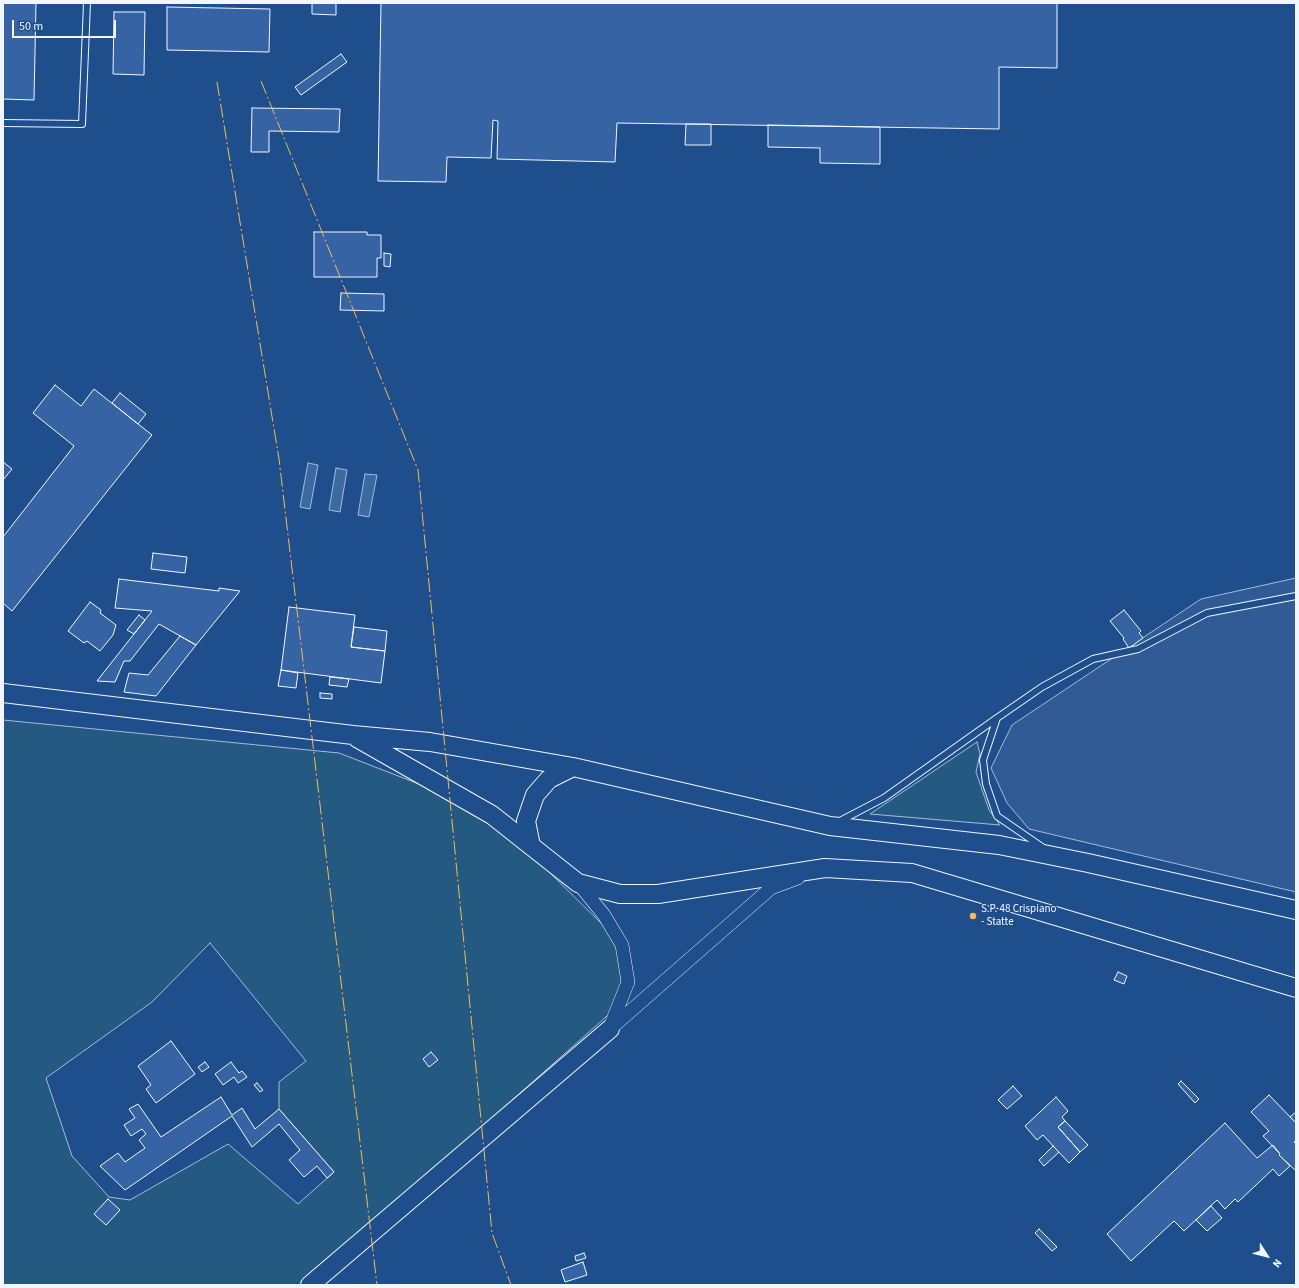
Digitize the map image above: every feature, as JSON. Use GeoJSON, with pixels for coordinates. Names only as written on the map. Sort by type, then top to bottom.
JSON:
{"type":"FeatureCollection","features":[{"type":"Feature","properties":{"kind":"main road"},"geometry":{"type":"LineString","coordinates":[[3,693],[353,735],[430,742],[573,767],[830,826],[999,845],[1296,910]]}},
{"type":"Feature","properties":{"kind":"main road"},"geometry":{"type":"LineString","coordinates":[[353,735],[492,815],[578,883],[620,894],[658,894],[825,868],[912,873],[1296,988]]}},
{"type":"Feature","properties":{"kind":"main road"},"geometry":{"type":"LineString","coordinates":[[531,846],[526,822],[536,795],[549,779],[573,767]]}},
{"type":"Feature","properties":{"kind":"main road"},"geometry":{"type":"LineString","coordinates":[[310,1285],[610,1028]]}},
{"type":"Feature","properties":{"kind":"street"},"geometry":{"type":"LineString","coordinates":[[610,1028],[771,888],[825,868]]}},
{"type":"Feature","properties":{"kind":"street"},"geometry":{"type":"LineString","coordinates":[[578,883],[604,915],[622,945],[628,982],[610,1028]]}},
{"type":"Feature","properties":{"kind":"lane"},"geometry":{"type":"LineString","coordinates":[[3,123],[82,124],[87,3]]}},
{"type":"Feature","properties":{"kind":"lane"},"geometry":{"type":"LineString","coordinates":[[830,826],[884,798],[1042,687],[1093,659],[1138,649],[1207,613],[1296,596]]}},
{"type":"Feature","properties":{"kind":"lane"},"geometry":{"type":"LineString","coordinates":[[997,718],[983,760],[986,784],[997,816],[1036,844],[1061,858]]}},
{"type":"Feature","properties":{"kind":"shaded area"},"geometry":{"type":"Polygon","coordinates":[[[308,463],[318,465],[310,509],[300,507],[308,463]]]}},
{"type":"Feature","properties":{"kind":"shaded area"},"geometry":{"type":"Polygon","coordinates":[[[336,468],[347,470],[340,512],[329,510],[336,468]]]}},
{"type":"Feature","properties":{"kind":"shaded area"},"geometry":{"type":"Polygon","coordinates":[[[365,474],[377,475],[369,517],[358,515],[365,474]]]}},
{"type":"Feature","properties":{"kind":"shaded area"},"geometry":{"type":"Polygon","coordinates":[[[1296,578],[1296,892],[1029,829],[1007,803],[991,768],[1012,725],[1201,599],[1296,578]]]}},
{"type":"Feature","properties":{"kind":"shaded area"},"geometry":{"type":"Polygon","coordinates":[[[3,720],[339,753],[455,798],[540,863],[611,933],[624,967],[616,1008],[304,1285],[3,1285],[3,720]],[[210,943],[152,1002],[46,1078],[72,1156],[109,1197],[130,1200],[228,1144],[298,1204],[334,1172],[279,1109],[279,1082],[306,1061],[210,943]]]}},
{"type":"Feature","properties":{"kind":"shaded area"},"geometry":{"type":"Polygon","coordinates":[[[977,742],[980,754],[976,772],[989,810],[1000,825],[870,814],[977,742]]]}},
{"type":"Feature","properties":{"kind":"building"},"geometry":{"type":"Polygon","coordinates":[[[3,3],[36,3],[34,100],[3,99],[3,3]]]}},
{"type":"Feature","properties":{"kind":"building"},"geometry":{"type":"Polygon","coordinates":[[[312,3],[336,3],[336,15],[312,14],[312,3]]]}},
{"type":"Feature","properties":{"kind":"building"},"geometry":{"type":"Polygon","coordinates":[[[381,3],[1057,3],[1057,68],[999,67],[999,129],[617,123],[615,162],[497,159],[498,121],[493,120],[491,158],[447,157],[446,182],[378,181],[381,3]]]}},
{"type":"Feature","properties":{"kind":"building"},"geometry":{"type":"Polygon","coordinates":[[[167,7],[270,9],[269,52],[167,50],[167,7]]]}},
{"type":"Feature","properties":{"kind":"building"},"geometry":{"type":"Polygon","coordinates":[[[114,12],[145,12],[144,75],[113,74],[114,12]]]}},
{"type":"Feature","properties":{"kind":"building"},"geometry":{"type":"Polygon","coordinates":[[[341,54],[347,62],[301,95],[295,87],[341,54]]]}},
{"type":"Feature","properties":{"kind":"building"},"geometry":{"type":"Polygon","coordinates":[[[252,108],[340,109],[339,132],[269,131],[269,152],[251,152],[252,108]]]}},
{"type":"Feature","properties":{"kind":"building"},"geometry":{"type":"Polygon","coordinates":[[[686,124],[711,124],[711,145],[685,145],[686,124]]]}},
{"type":"Feature","properties":{"kind":"building"},"geometry":{"type":"Polygon","coordinates":[[[768,125],[880,127],[880,164],[820,163],[820,148],[768,147],[768,125]]]}},
{"type":"Feature","properties":{"kind":"building"},"geometry":{"type":"Polygon","coordinates":[[[314,232],[367,232],[367,235],[381,235],[381,258],[377,258],[377,277],[314,277],[314,232]]]}},
{"type":"Feature","properties":{"kind":"building"},"geometry":{"type":"Polygon","coordinates":[[[384,253],[391,254],[390,267],[384,266],[384,253]]]}},
{"type":"Feature","properties":{"kind":"building"},"geometry":{"type":"Polygon","coordinates":[[[341,293],[384,294],[384,311],[340,310],[341,293]]]}},
{"type":"Feature","properties":{"kind":"building"},"geometry":{"type":"Polygon","coordinates":[[[55,385],[81,406],[94,389],[152,435],[12,611],[3,603],[3,537],[74,446],[33,413],[55,385]]]}},
{"type":"Feature","properties":{"kind":"building"},"geometry":{"type":"Polygon","coordinates":[[[120,393],[146,414],[138,424],[112,403],[120,393]]]}},
{"type":"Feature","properties":{"kind":"building"},"geometry":{"type":"Polygon","coordinates":[[[3,462],[12,469],[3,480],[3,462]]]}},
{"type":"Feature","properties":{"kind":"building"},"geometry":{"type":"Polygon","coordinates":[[[153,553],[187,557],[185,573],[151,569],[153,553]]]}},
{"type":"Feature","properties":{"kind":"building"},"geometry":{"type":"Polygon","coordinates":[[[119,579],[219,591],[219,588],[240,591],[196,645],[159,624],[130,661],[124,661],[115,682],[97,681],[152,611],[115,608],[119,579]]]}},
{"type":"Feature","properties":{"kind":"building"},"geometry":{"type":"Polygon","coordinates":[[[90,602],[101,610],[100,613],[116,625],[113,635],[100,651],[87,641],[84,643],[68,631],[90,602]]]}},
{"type":"Feature","properties":{"kind":"building"},"geometry":{"type":"Polygon","coordinates":[[[289,607],[355,615],[351,647],[385,651],[381,683],[281,670],[289,607]]]}},
{"type":"Feature","properties":{"kind":"building"},"geometry":{"type":"Polygon","coordinates":[[[1124,610],[1141,631],[1139,633],[1143,638],[1129,648],[1123,639],[1124,638],[1110,621],[1124,610]]]}},
{"type":"Feature","properties":{"kind":"building"},"geometry":{"type":"Polygon","coordinates":[[[139,615],[145,620],[134,634],[127,630],[139,615]]]}},
{"type":"Feature","properties":{"kind":"building"},"geometry":{"type":"Polygon","coordinates":[[[354,627],[387,631],[385,651],[351,647],[354,627]]]}},
{"type":"Feature","properties":{"kind":"building"},"geometry":{"type":"Polygon","coordinates":[[[180,636],[196,645],[156,696],[124,692],[129,673],[148,675],[180,636]]]}},
{"type":"Feature","properties":{"kind":"building"},"geometry":{"type":"Polygon","coordinates":[[[281,670],[298,673],[296,688],[278,686],[281,670]]]}},
{"type":"Feature","properties":{"kind":"building"},"geometry":{"type":"Polygon","coordinates":[[[330,677],[349,679],[347,687],[329,685],[330,677]]]}},
{"type":"Feature","properties":{"kind":"building"},"geometry":{"type":"Polygon","coordinates":[[[320,693],[332,694],[332,699],[320,698],[320,693]]]}},
{"type":"Feature","properties":{"kind":"building"},"geometry":{"type":"Polygon","coordinates":[[[1118,972],[1127,976],[1124,984],[1114,980],[1118,972]]]}},
{"type":"Feature","properties":{"kind":"building"},"geometry":{"type":"Polygon","coordinates":[[[171,1041],[195,1074],[156,1103],[146,1089],[151,1085],[138,1066],[171,1041]]]}},
{"type":"Feature","properties":{"kind":"building"},"geometry":{"type":"Polygon","coordinates":[[[431,1052],[438,1060],[429,1067],[423,1059],[431,1052]]]}},
{"type":"Feature","properties":{"kind":"building"},"geometry":{"type":"Polygon","coordinates":[[[205,1062],[209,1067],[202,1072],[198,1067],[205,1062]]]}},
{"type":"Feature","properties":{"kind":"building"},"geometry":{"type":"Polygon","coordinates":[[[231,1062],[239,1073],[242,1071],[247,1077],[238,1083],[234,1077],[223,1085],[215,1074],[231,1062]]]}},
{"type":"Feature","properties":{"kind":"building"},"geometry":{"type":"Polygon","coordinates":[[[1181,1081],[1199,1099],[1195,1103],[1178,1084],[1181,1081]]]}},
{"type":"Feature","properties":{"kind":"building"},"geometry":{"type":"Polygon","coordinates":[[[257,1083],[263,1090],[260,1092],[254,1085],[257,1083]]]}},
{"type":"Feature","properties":{"kind":"building"},"geometry":{"type":"Polygon","coordinates":[[[1013,1086],[1022,1096],[1007,1109],[998,1100],[1013,1086]]]}},
{"type":"Feature","properties":{"kind":"building"},"geometry":{"type":"Polygon","coordinates":[[[1269,1095],[1296,1123],[1296,1140],[1294,1142],[1296,1144],[1296,1171],[1279,1155],[1280,1154],[1263,1136],[1269,1131],[1251,1112],[1269,1095]]]}},
{"type":"Feature","properties":{"kind":"building"},"geometry":{"type":"Polygon","coordinates":[[[221,1097],[232,1115],[242,1108],[255,1129],[279,1109],[334,1172],[327,1178],[317,1166],[304,1177],[289,1160],[300,1150],[279,1124],[252,1147],[232,1116],[125,1190],[100,1166],[118,1153],[125,1162],[145,1148],[139,1140],[146,1134],[142,1129],[131,1136],[124,1125],[135,1118],[129,1109],[138,1104],[161,1137],[221,1097]]]}},
{"type":"Feature","properties":{"kind":"building"},"geometry":{"type":"Polygon","coordinates":[[[1056,1097],[1068,1111],[1062,1117],[1065,1121],[1058,1127],[1080,1152],[1069,1163],[1043,1135],[1037,1140],[1025,1126],[1056,1097]]]}},
{"type":"Feature","properties":{"kind":"building"},"geometry":{"type":"Polygon","coordinates":[[[1296,1112],[1296,1123],[1290,1117],[1296,1112]]]}},
{"type":"Feature","properties":{"kind":"building"},"geometry":{"type":"Polygon","coordinates":[[[1065,1121],[1088,1145],[1080,1152],[1058,1127],[1065,1121]]]}},
{"type":"Feature","properties":{"kind":"building"},"geometry":{"type":"Polygon","coordinates":[[[1225,1123],[1257,1158],[1273,1145],[1280,1154],[1279,1155],[1290,1166],[1279,1176],[1273,1169],[1238,1202],[1235,1199],[1225,1209],[1217,1200],[1184,1231],[1174,1221],[1131,1261],[1107,1234],[1225,1123]]]}},
{"type":"Feature","properties":{"kind":"building"},"geometry":{"type":"Polygon","coordinates":[[[1053,1146],[1059,1152],[1044,1166],[1039,1160],[1053,1146]]]}},
{"type":"Feature","properties":{"kind":"building"},"geometry":{"type":"Polygon","coordinates":[[[108,1199],[120,1210],[106,1225],[94,1214],[108,1199]]]}},
{"type":"Feature","properties":{"kind":"building"},"geometry":{"type":"Polygon","coordinates":[[[1211,1206],[1222,1218],[1207,1231],[1196,1220],[1211,1206]]]}},
{"type":"Feature","properties":{"kind":"building"},"geometry":{"type":"Polygon","coordinates":[[[1039,1229],[1057,1247],[1052,1251],[1035,1233],[1039,1229]]]}},
{"type":"Feature","properties":{"kind":"building"},"geometry":{"type":"Polygon","coordinates":[[[584,1253],[586,1258],[576,1261],[575,1256],[584,1253]]]}},
{"type":"Feature","properties":{"kind":"building"},"geometry":{"type":"Polygon","coordinates":[[[583,1262],[587,1275],[565,1282],[561,1270],[583,1262]]]}},
{"type":"Feature","properties":{"kind":"power"},"geometry":{"type":"LineString","coordinates":[[261,81],[418,470],[492,1233],[511,1285]]}},
{"type":"Feature","properties":{"kind":"power"},"geometry":{"type":"LineString","coordinates":[[217,82],[279,459],[377,1285]]}},
{"type":"Feature","properties":{"kind":"place","name":"S.P. 48 Crispiano - Statte"},"geometry":{"type":"Point","coordinates":[973,916]}}]}
